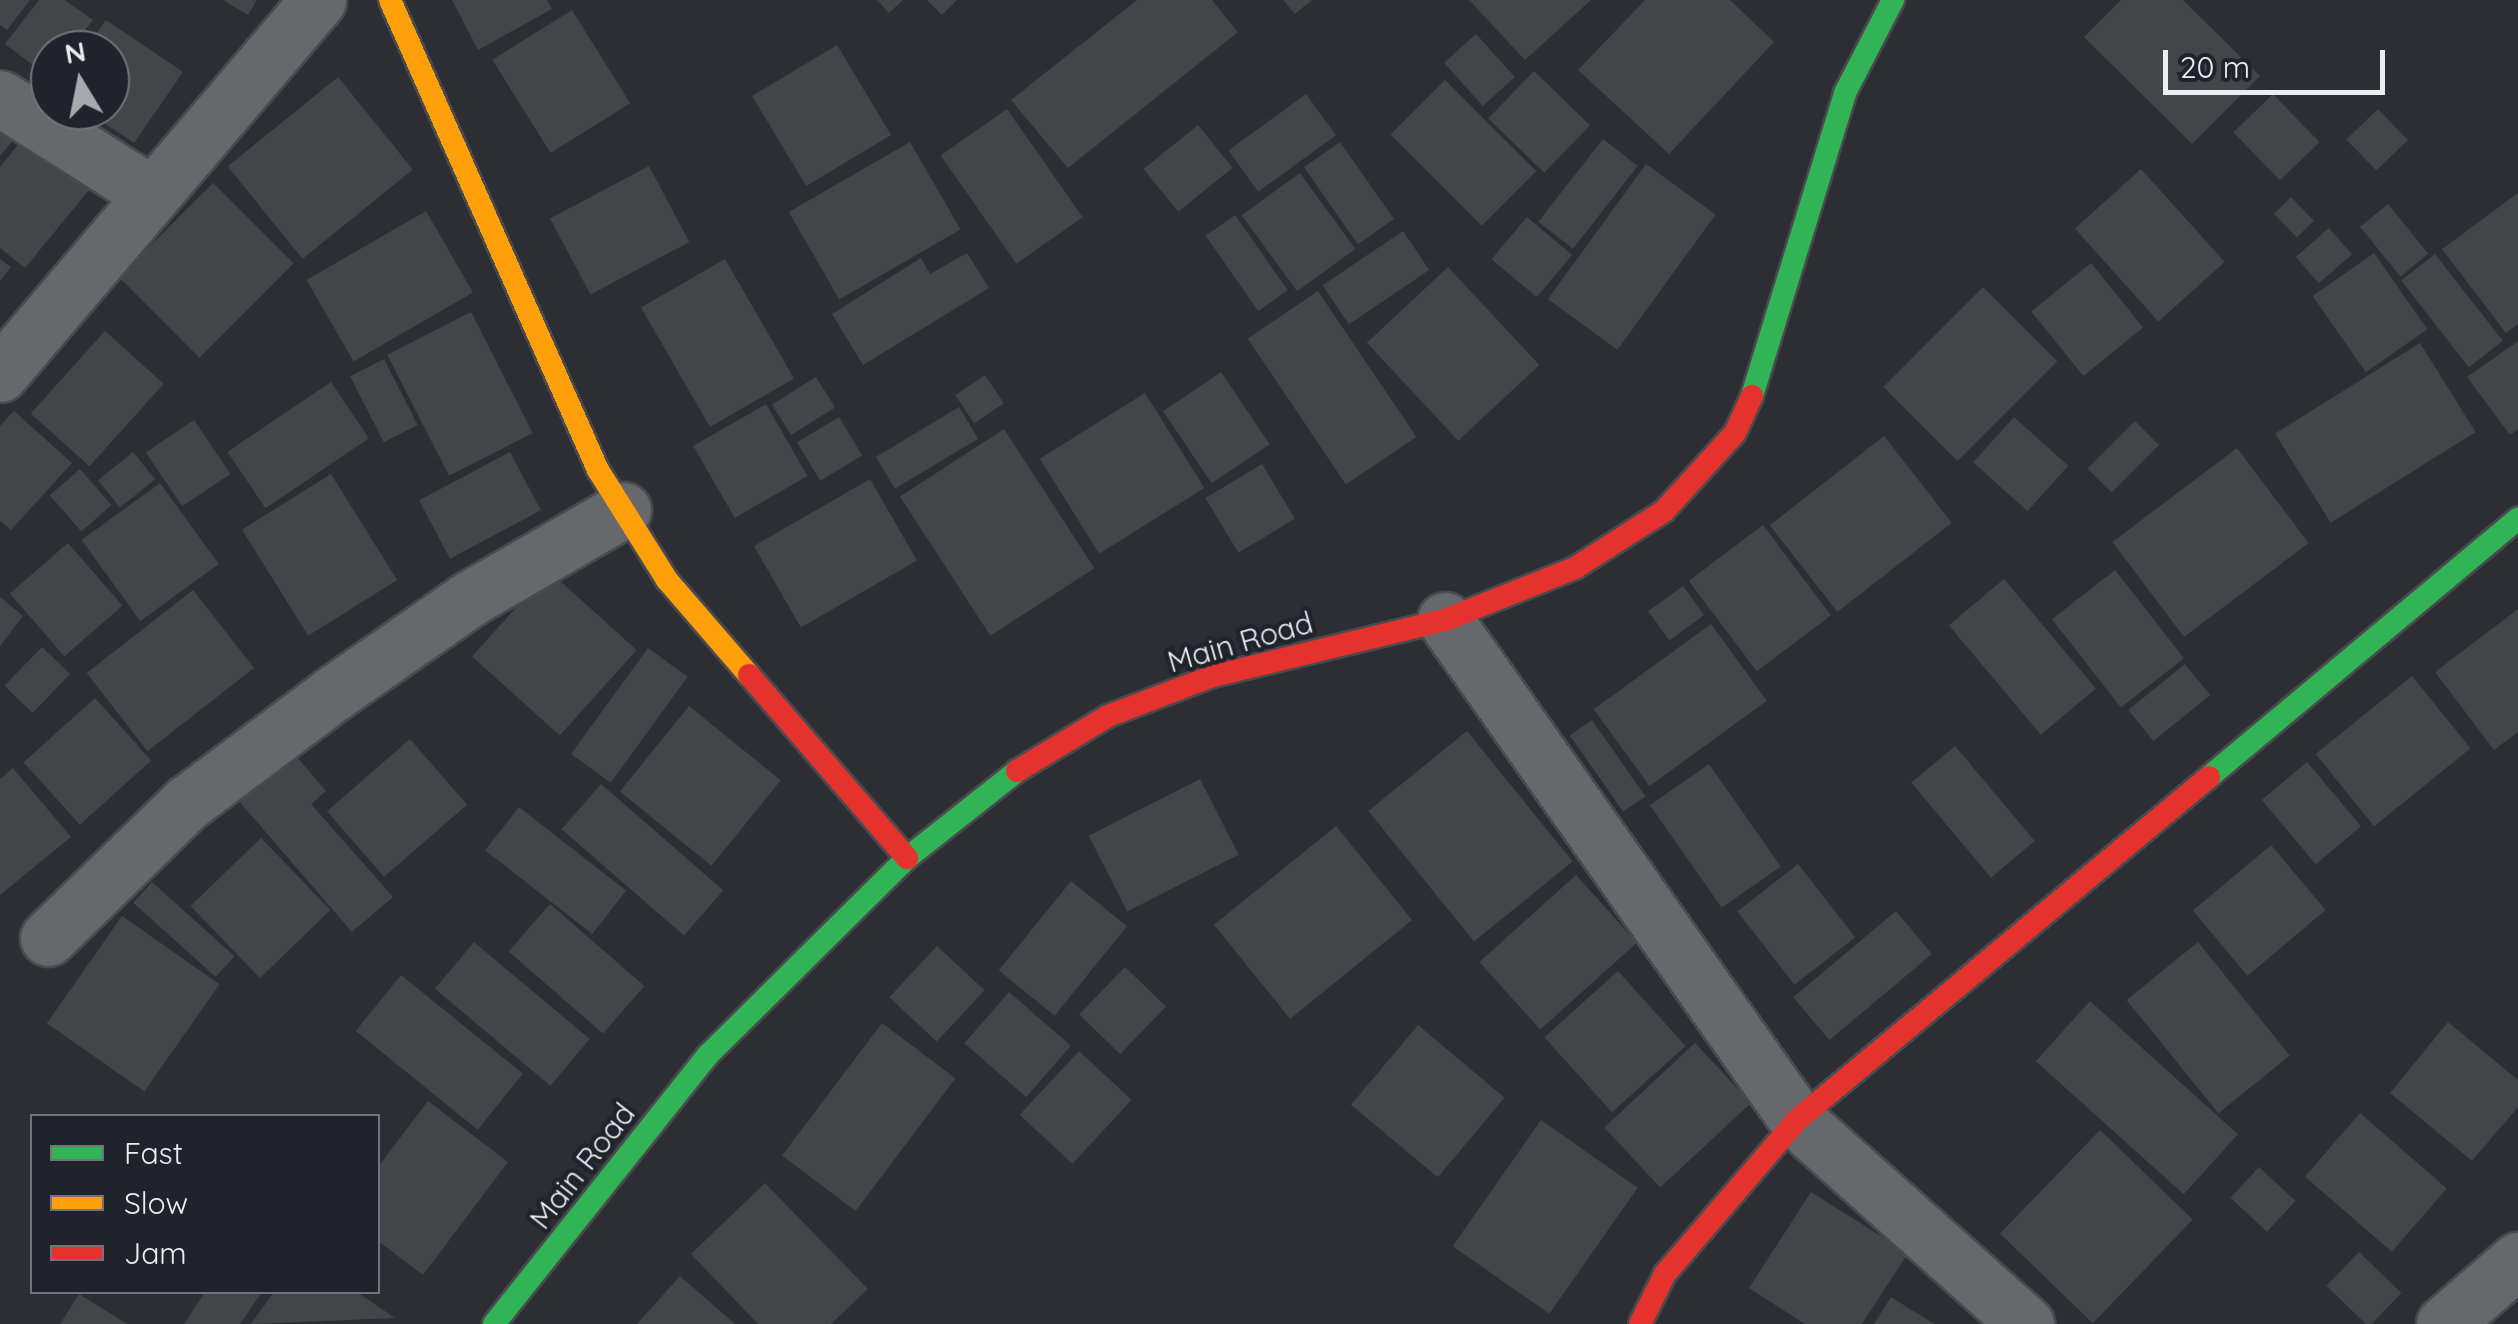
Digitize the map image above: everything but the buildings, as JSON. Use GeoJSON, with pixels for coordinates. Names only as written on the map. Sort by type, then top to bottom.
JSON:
{"type":"FeatureCollection","features":[{"type":"Feature","properties":{"kind":"street"},"geometry":{"type":"LineString","coordinates":[[0,374],[148,192],[318,0]]}},
{"type":"Feature","properties":{"kind":"street"},"geometry":{"type":"LineString","coordinates":[[390,0],[623,510],[667,580],[907,858]]}},
{"type":"Feature","properties":{"kind":"street","name":"Main Road"},"geometry":{"type":"LineString","coordinates":[[494,1324],[708,1055],[907,858],[1012,774],[1108,716],[1213,676],[1445,620],[1605,549],[1664,511],[1735,434],[1775,344],[1845,93],[1892,0]]}},
{"type":"Feature","properties":{"kind":"street"},"geometry":{"type":"LineString","coordinates":[[0,98],[148,192]]}},
{"type":"Feature","properties":{"kind":"street"},"geometry":{"type":"LineString","coordinates":[[48,938],[187,803],[334,693],[469,599],[623,510]]}},
{"type":"Feature","properties":{"kind":"street"},"geometry":{"type":"LineString","coordinates":[[1640,1324],[1665,1274],[1797,1120],[2518,518]]}},
{"type":"Feature","properties":{"kind":"street"},"geometry":{"type":"LineString","coordinates":[[1445,620],[1797,1120],[2026,1324]]}},
{"type":"Feature","properties":{"kind":"street"},"geometry":{"type":"LineString","coordinates":[[2444,1324],[2518,1260]]}},
{"type":"Feature","properties":{"kind":"traffic: fast"},"geometry":{"type":"LineString","coordinates":[[1752,396],[1845,93],[1893,0]]}},
{"type":"Feature","properties":{"kind":"traffic: fast"},"geometry":{"type":"LineString","coordinates":[[2209,777],[2518,519]]}},
{"type":"Feature","properties":{"kind":"traffic: fast"},"geometry":{"type":"LineString","coordinates":[[494,1324],[708,1055],[907,858],[1017,771]]}},
{"type":"Feature","properties":{"kind":"traffic: slow"},"geometry":{"type":"LineString","coordinates":[[390,0],[598,470],[667,580],[749,675]]}},
{"type":"Feature","properties":{"kind":"traffic: jam"},"geometry":{"type":"LineString","coordinates":[[1017,771],[1108,716],[1213,676],[1445,620],[1575,568],[1664,511],[1735,433],[1752,396]]}},
{"type":"Feature","properties":{"kind":"traffic: jam"},"geometry":{"type":"LineString","coordinates":[[749,675],[907,858]]}},
{"type":"Feature","properties":{"kind":"traffic: jam"},"geometry":{"type":"LineString","coordinates":[[1640,1324],[1665,1274],[1797,1120],[2209,777]]}}]}
